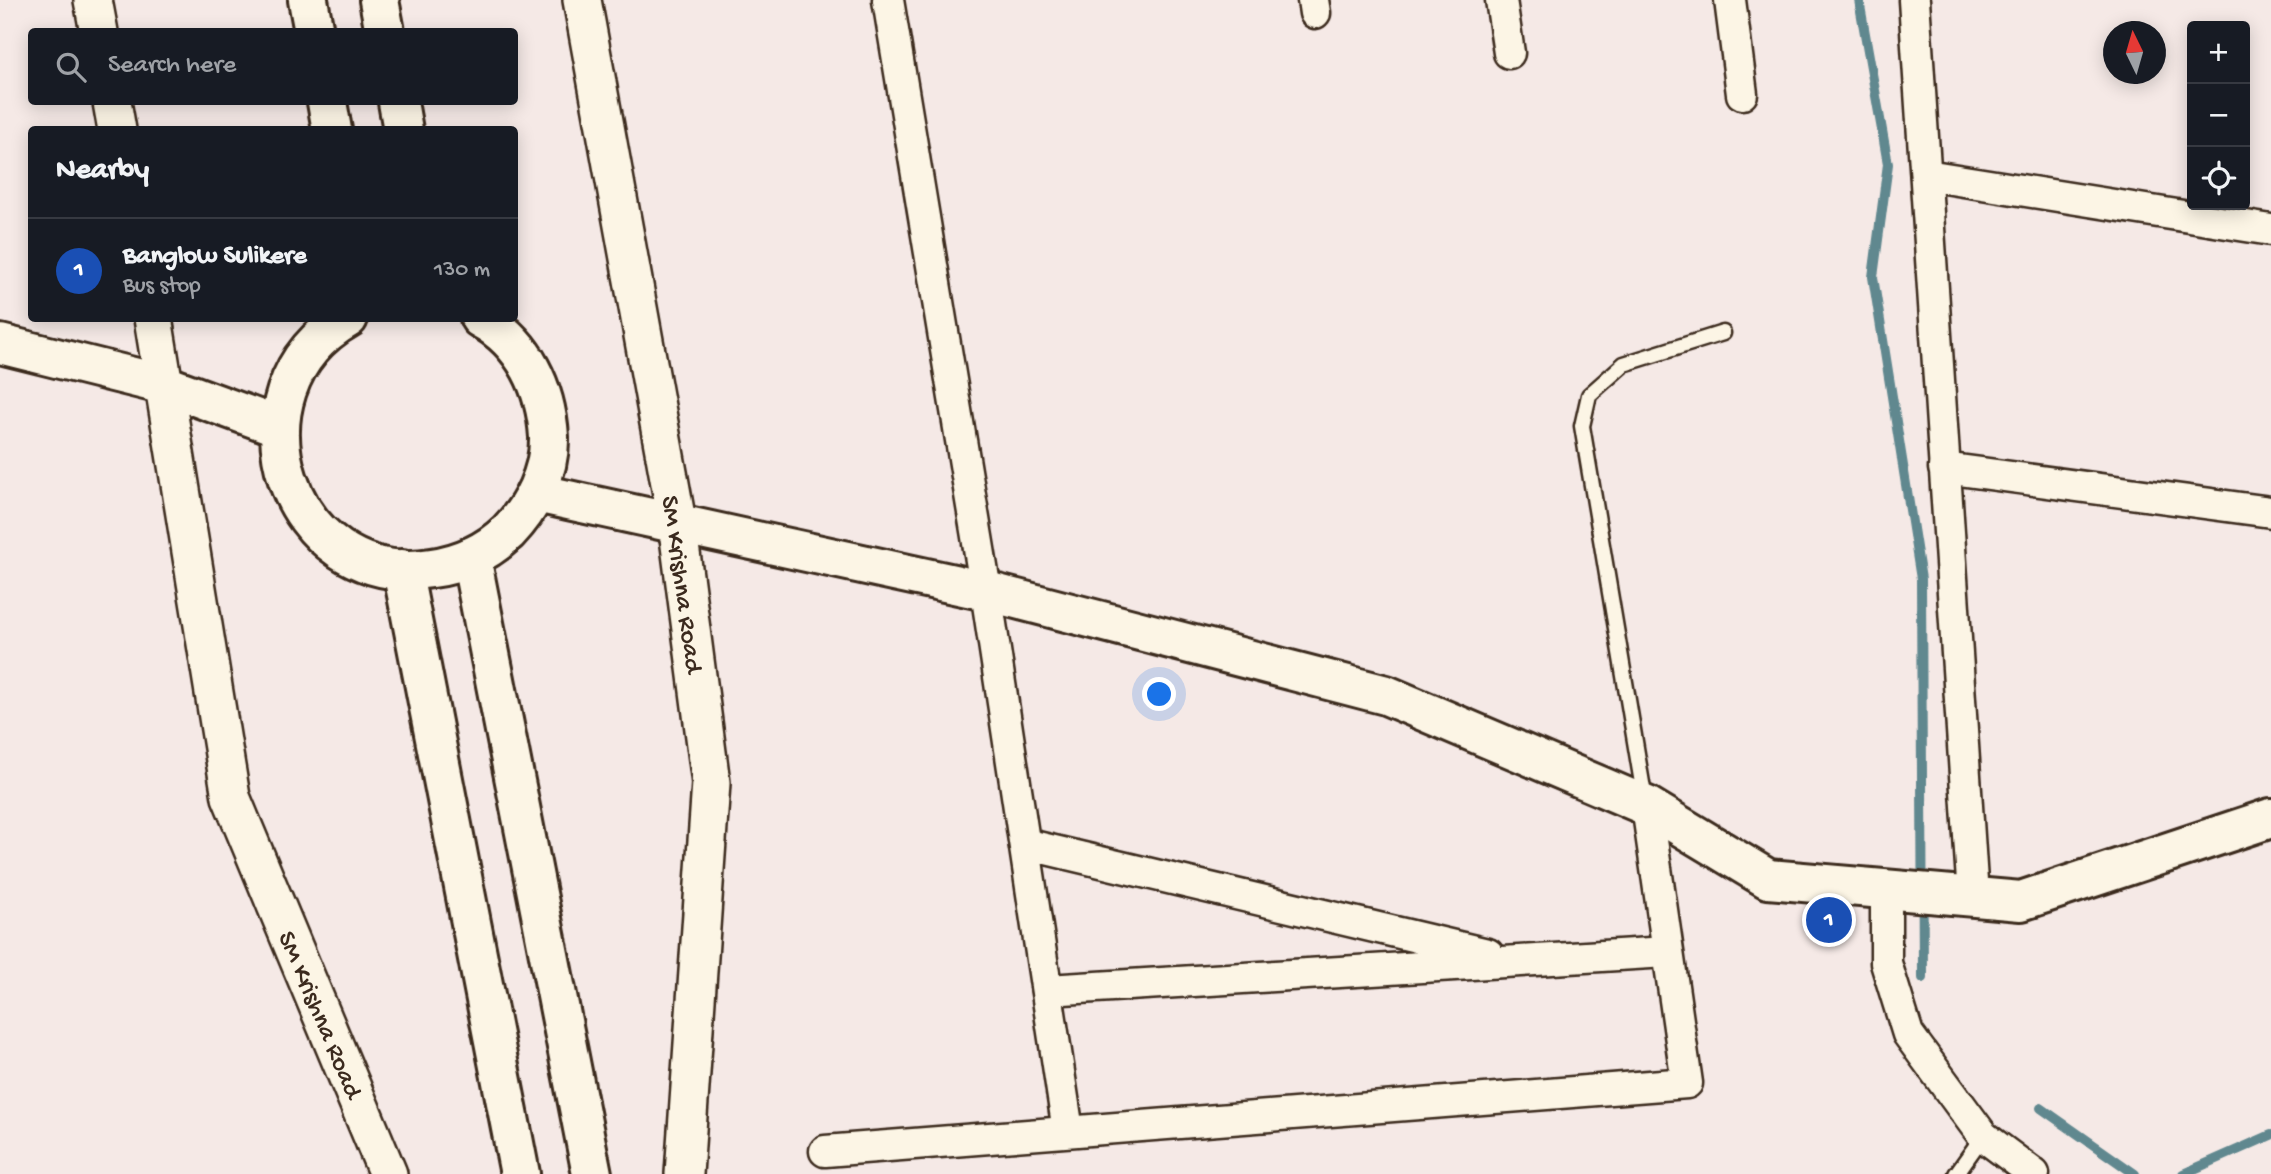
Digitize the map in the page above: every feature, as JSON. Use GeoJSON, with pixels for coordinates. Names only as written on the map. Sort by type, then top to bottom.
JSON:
{"type":"FeatureCollection","features":[{"type":"Feature","properties":{"kind":"main road"},"geometry":{"type":"LineString","coordinates":[[308,0],[313,28]]}},
{"type":"Feature","properties":{"kind":"main road"},"geometry":{"type":"LineString","coordinates":[[379,0],[384,28]]}},
{"type":"Feature","properties":{"kind":"main road"},"geometry":{"type":"LineString","coordinates":[[328,105],[331,126]]}},
{"type":"Feature","properties":{"kind":"main road"},"geometry":{"type":"LineString","coordinates":[[399,105],[402,126]]}},
{"type":"Feature","properties":{"kind":"main road"},"geometry":{"type":"LineString","coordinates":[[342,322],[323,336],[304,357],[290,380],[279,427],[281,461],[289,487],[303,512],[320,533],[342,550],[367,562],[402,569],[449,565],[471,557],[499,541],[519,521],[536,493],[544,472],[549,444],[548,415],[540,386],[526,360],[507,338],[485,322]]}},
{"type":"Feature","properties":{"kind":"main road"},"geometry":{"type":"LineString","coordinates":[[0,344],[165,385],[279,427]]}},
{"type":"Feature","properties":{"kind":"main road"},"geometry":{"type":"LineString","coordinates":[[536,493],[986,591],[1386,695],[1647,806],[1768,879],[2021,901],[2271,818]]}},
{"type":"Feature","properties":{"kind":"main road"},"geometry":{"type":"LineString","coordinates":[[471,557],[592,1174]]}},
{"type":"Feature","properties":{"kind":"main road"},"geometry":{"type":"LineString","coordinates":[[402,569],[520,1174]]}},
{"type":"Feature","properties":{"kind":"street"},"geometry":{"type":"LineString","coordinates":[[93,0],[98,28]]}},
{"type":"Feature","properties":{"kind":"street","name":"SM Krishna Road"},"geometry":{"type":"LineString","coordinates":[[582,0],[677,523],[712,783],[684,1174]]}},
{"type":"Feature","properties":{"kind":"street"},"geometry":{"type":"LineString","coordinates":[[888,0],[986,591],[1068,1131]]}},
{"type":"Feature","properties":{"kind":"street"},"geometry":{"type":"LineString","coordinates":[[1501,0],[1509,53]]}},
{"type":"Feature","properties":{"kind":"street"},"geometry":{"type":"LineString","coordinates":[[1730,0],[1742,94]]}},
{"type":"Feature","properties":{"kind":"street"},"geometry":{"type":"LineString","coordinates":[[1914,0],[1973,897]]}},
{"type":"Feature","properties":{"kind":"street"},"geometry":{"type":"LineString","coordinates":[[113,105],[116,126]]}},
{"type":"Feature","properties":{"kind":"street"},"geometry":{"type":"LineString","coordinates":[[1926,175],[2271,230]]}},
{"type":"Feature","properties":{"kind":"street","name":"SM Krishna Road"},"geometry":{"type":"LineString","coordinates":[[154,322],[231,797],[388,1174]]}},
{"type":"Feature","properties":{"kind":"street"},"geometry":{"type":"LineString","coordinates":[[1944,468],[2271,512]]}},
{"type":"Feature","properties":{"kind":"street"},"geometry":{"type":"LineString","coordinates":[[825,1151],[1687,1083],[1647,806]]}},
{"type":"Feature","properties":{"kind":"street"},"geometry":{"type":"LineString","coordinates":[[1025,844],[1518,961]]}},
{"type":"Feature","properties":{"kind":"street"},"geometry":{"type":"LineString","coordinates":[[1886,890],[1886,963],[1908,1034],[1983,1136],[2034,1174]]}},
{"type":"Feature","properties":{"kind":"street"},"geometry":{"type":"LineString","coordinates":[[1047,990],[1667,952]]}},
{"type":"Feature","properties":{"kind":"lane"},"geometry":{"type":"LineString","coordinates":[[1647,806],[1582,426],[1589,396],[1624,365],[1723,333]]}},
{"type":"Feature","properties":{"kind":"lane"},"geometry":{"type":"LineString","coordinates":[[1956,1174],[1983,1136]]}},
{"type":"Feature","properties":{"kind":"waterway"},"geometry":{"type":"LineString","coordinates":[[1859,0],[1888,164],[1873,277],[1921,579],[1923,978]]}},
{"type":"Feature","properties":{"kind":"waterway"},"geometry":{"type":"LineString","coordinates":[[2041,1108],[2135,1174]]}},
{"type":"Feature","properties":{"kind":"waterway"},"geometry":{"type":"LineString","coordinates":[[2183,1174],[2271,1135]]}},
{"type":"Feature","properties":{"kind":"place","name":"Banglow Sulikere"},"geometry":{"type":"Point","coordinates":[1829,920]}}]}
